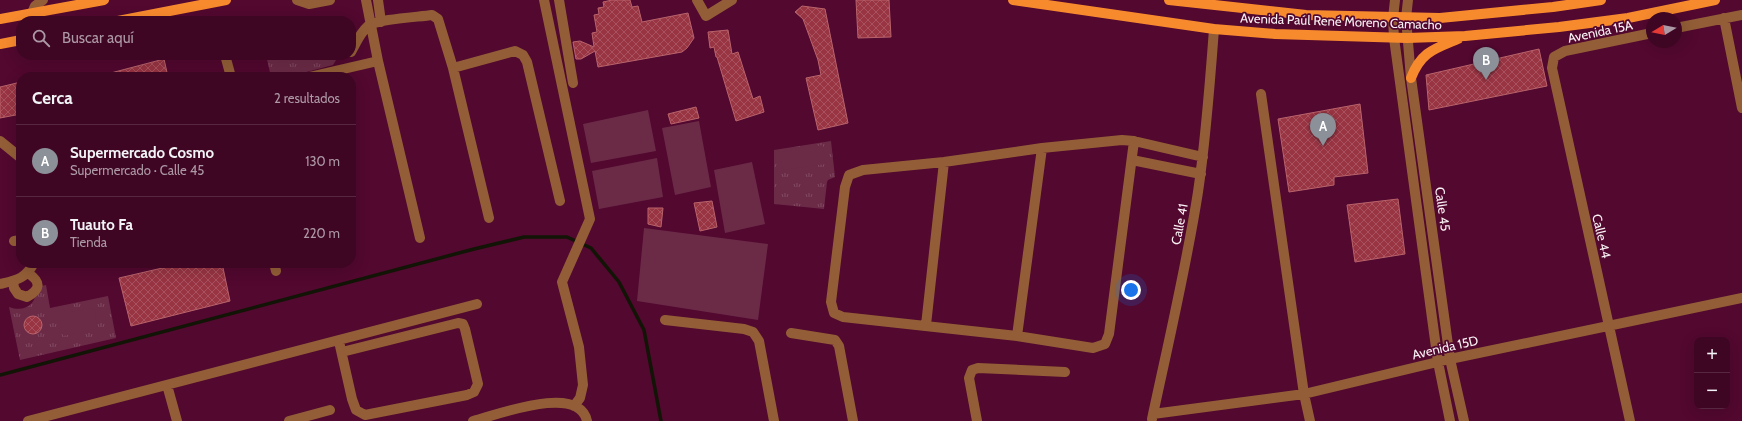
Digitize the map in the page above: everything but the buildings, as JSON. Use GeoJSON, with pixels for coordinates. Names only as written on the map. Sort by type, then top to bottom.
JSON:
{"type":"FeatureCollection","features":[{"type":"Feature","properties":{"kind":"main road"},"geometry":{"type":"LineString","coordinates":[[0,19],[104,0]]}},
{"type":"Feature","properties":{"kind":"main road"},"geometry":{"type":"LineString","coordinates":[[144,16],[226,0]]}},
{"type":"Feature","properties":{"kind":"main road","name":"Avenida Paúl René Moreno Camacho"},"geometry":{"type":"LineString","coordinates":[[1012,0],[1214,29],[1275,34],[1394,38],[1465,36],[1628,18],[1715,0]]}},
{"type":"Feature","properties":{"kind":"main road","name":"Avenida Paúl René Moreno Camacho"},"geometry":{"type":"LineString","coordinates":[[1169,0],[1306,15],[1393,18],[1440,18],[1553,7],[1601,0]]}},
{"type":"Feature","properties":{"kind":"main road"},"geometry":{"type":"LineString","coordinates":[[1411,78],[1416,67],[1430,50],[1465,36]]}},
{"type":"Feature","properties":{"kind":"main road"},"geometry":{"type":"LineString","coordinates":[[0,44],[16,41]]}},
{"type":"Feature","properties":{"kind":"street"},"geometry":{"type":"LineString","coordinates":[[32,13],[35,6],[43,0]]}},
{"type":"Feature","properties":{"kind":"street"},"geometry":{"type":"LineString","coordinates":[[298,0],[309,4],[330,0]]}},
{"type":"Feature","properties":{"kind":"street"},"geometry":{"type":"LineString","coordinates":[[366,0],[378,61],[420,238]]}},
{"type":"Feature","properties":{"kind":"street"},"geometry":{"type":"LineString","coordinates":[[378,0],[381,22]]}},
{"type":"Feature","properties":{"kind":"street"},"geometry":{"type":"LineString","coordinates":[[544,0],[590,219],[562,282],[579,347],[583,385],[580,398],[574,406]]}},
{"type":"Feature","properties":{"kind":"street"},"geometry":{"type":"LineString","coordinates":[[559,0],[573,83]]}},
{"type":"Feature","properties":{"kind":"street"},"geometry":{"type":"LineString","coordinates":[[697,0],[706,16],[732,0]]}},
{"type":"Feature","properties":{"kind":"street","name":"Calle 45"},"geometry":{"type":"LineString","coordinates":[[1395,0],[1393,18],[1394,38],[1438,362],[1450,421]]}},
{"type":"Feature","properties":{"kind":"street","name":"Calle 45"},"geometry":{"type":"LineString","coordinates":[[1408,0],[1406,18],[1411,78],[1450,359],[1464,421]]}},
{"type":"Feature","properties":{"kind":"street"},"geometry":{"type":"LineString","coordinates":[[356,43],[363,31],[370,25],[381,22],[432,15],[438,19],[453,68],[489,218]]}},
{"type":"Feature","properties":{"kind":"street"},"geometry":{"type":"LineString","coordinates":[[1682,27],[1742,15]]}},
{"type":"Feature","properties":{"kind":"street"},"geometry":{"type":"LineString","coordinates":[[1724,18],[1742,108]]}},
{"type":"Feature","properties":{"kind":"street","name":"Calle 41"},"geometry":{"type":"LineString","coordinates":[[1152,418],[1177,303],[1203,156],[1214,29]]}},
{"type":"Feature","properties":{"kind":"street","name":"Avenida 15A"},"geometry":{"type":"LineString","coordinates":[[1554,57],[1565,51],[1646,34]]}},
{"type":"Feature","properties":{"kind":"street"},"geometry":{"type":"LineString","coordinates":[[453,68],[515,52],[523,55],[527,62],[560,202]]}},
{"type":"Feature","properties":{"kind":"street","name":"Calle 44"},"geometry":{"type":"LineString","coordinates":[[1554,57],[1552,68],[1553,74],[1630,421]]}},
{"type":"Feature","properties":{"kind":"street"},"geometry":{"type":"LineString","coordinates":[[226,60],[229,72]]}},
{"type":"Feature","properties":{"kind":"street"},"geometry":{"type":"LineString","coordinates":[[342,69],[346,60]]}},
{"type":"Feature","properties":{"kind":"street"},"geometry":{"type":"LineString","coordinates":[[330,72],[378,61]]}},
{"type":"Feature","properties":{"kind":"street"},"geometry":{"type":"LineString","coordinates":[[1261,94],[1304,394],[1310,421]]}},
{"type":"Feature","properties":{"kind":"street"},"geometry":{"type":"LineString","coordinates":[[1134,141],[1109,334],[1105,344],[1093,348],[1017,336],[843,317],[834,313],[831,302],[845,187],[849,175],[863,170],[944,162],[1042,148],[1122,140],[1134,141],[1203,156]]}},
{"type":"Feature","properties":{"kind":"street"},"geometry":{"type":"LineString","coordinates":[[0,141],[16,154]]}},
{"type":"Feature","properties":{"kind":"street"},"geometry":{"type":"LineString","coordinates":[[1017,336],[1042,148]]}},
{"type":"Feature","properties":{"kind":"street"},"geometry":{"type":"LineString","coordinates":[[1132,160],[1200,174]]}},
{"type":"Feature","properties":{"kind":"street"},"geometry":{"type":"LineString","coordinates":[[926,325],[944,162]]}},
{"type":"Feature","properties":{"kind":"street"},"geometry":{"type":"LineString","coordinates":[[0,284],[23,277],[31,268]]}},
{"type":"Feature","properties":{"kind":"street"},"geometry":{"type":"LineString","coordinates":[[13,281],[14,288],[18,294],[27,297],[35,292],[38,285],[36,279],[28,273]]}},
{"type":"Feature","properties":{"kind":"street","name":"Avenida 15D"},"geometry":{"type":"LineString","coordinates":[[1152,418],[1304,394],[1450,359],[1742,298]]}},
{"type":"Feature","properties":{"kind":"street"},"geometry":{"type":"LineString","coordinates":[[28,421],[477,304]]}},
{"type":"Feature","properties":{"kind":"street"},"geometry":{"type":"LineString","coordinates":[[665,320],[744,329],[753,332],[759,341],[774,421]]}},
{"type":"Feature","properties":{"kind":"street"},"geometry":{"type":"LineString","coordinates":[[339,340],[352,399],[356,410],[365,415],[467,395],[474,392],[478,384],[463,324],[458,323],[342,352]]}},
{"type":"Feature","properties":{"kind":"street"},"geometry":{"type":"LineString","coordinates":[[791,333],[835,340],[839,346],[853,421]]}},
{"type":"Feature","properties":{"kind":"street"},"geometry":{"type":"LineString","coordinates":[[977,421],[969,378],[972,370],[978,368],[1065,372]]}},
{"type":"Feature","properties":{"kind":"street"},"geometry":{"type":"LineString","coordinates":[[167,385],[177,421]]}},
{"type":"Feature","properties":{"kind":"street"},"geometry":{"type":"LineString","coordinates":[[473,421],[549,402],[562,402],[574,406],[583,411],[587,421]]}},
{"type":"Feature","properties":{"kind":"street"},"geometry":{"type":"LineString","coordinates":[[289,421],[330,410]]}},
{"type":"Feature","properties":{"kind":"green space"},"geometry":{"type":"Polygon","coordinates":[[[267,60],[336,60],[333,65],[306,72],[270,72],[267,60]]]}},
{"type":"Feature","properties":{"kind":"green space"},"geometry":{"type":"Polygon","coordinates":[[[278,60],[291,60],[279,63],[278,60]]]}},
{"type":"Feature","properties":{"kind":"green space"},"geometry":{"type":"Polygon","coordinates":[[[648,110],[656,151],[591,163],[583,124],[648,110]]]}},
{"type":"Feature","properties":{"kind":"green space"},"geometry":{"type":"Polygon","coordinates":[[[699,121],[711,187],[675,195],[662,128],[699,121]]]}},
{"type":"Feature","properties":{"kind":"green space"},"geometry":{"type":"Polygon","coordinates":[[[831,141],[835,177],[827,182],[824,209],[774,204],[774,150],[831,141]]]}},
{"type":"Feature","properties":{"kind":"green space"},"geometry":{"type":"Polygon","coordinates":[[[823,145],[825,164],[783,170],[779,152],[823,145]]]}},
{"type":"Feature","properties":{"kind":"green space"},"geometry":{"type":"Polygon","coordinates":[[[657,158],[663,197],[599,209],[592,171],[657,158]]]}},
{"type":"Feature","properties":{"kind":"green space"},"geometry":{"type":"Polygon","coordinates":[[[752,162],[765,224],[725,233],[714,170],[752,162]]]}},
{"type":"Feature","properties":{"kind":"green space"},"geometry":{"type":"Polygon","coordinates":[[[644,228],[768,244],[758,320],[637,301],[644,228]]]}},
{"type":"Feature","properties":{"kind":"green space"},"geometry":{"type":"Polygon","coordinates":[[[46,285],[50,308],[108,296],[116,338],[20,360],[9,307],[20,309],[29,306],[35,298],[37,287],[46,285]]]}},
{"type":"Feature","properties":{"kind":"green space"},"geometry":{"type":"Polygon","coordinates":[[[94,308],[98,329],[63,336],[59,314],[94,308]]]}},
{"type":"Feature","properties":{"kind":"waterway"},"geometry":{"type":"LineString","coordinates":[[0,375],[474,249],[524,237],[567,237],[591,248],[619,282],[644,330],[661,421]]}},
{"type":"Feature","properties":{"kind":"place","name":"Tuauto Fa"},"geometry":{"type":"Point","coordinates":[1486,80]}},
{"type":"Feature","properties":{"kind":"place","name":"Supermercado Cosmo"},"geometry":{"type":"Point","coordinates":[1323,146]}}]}
